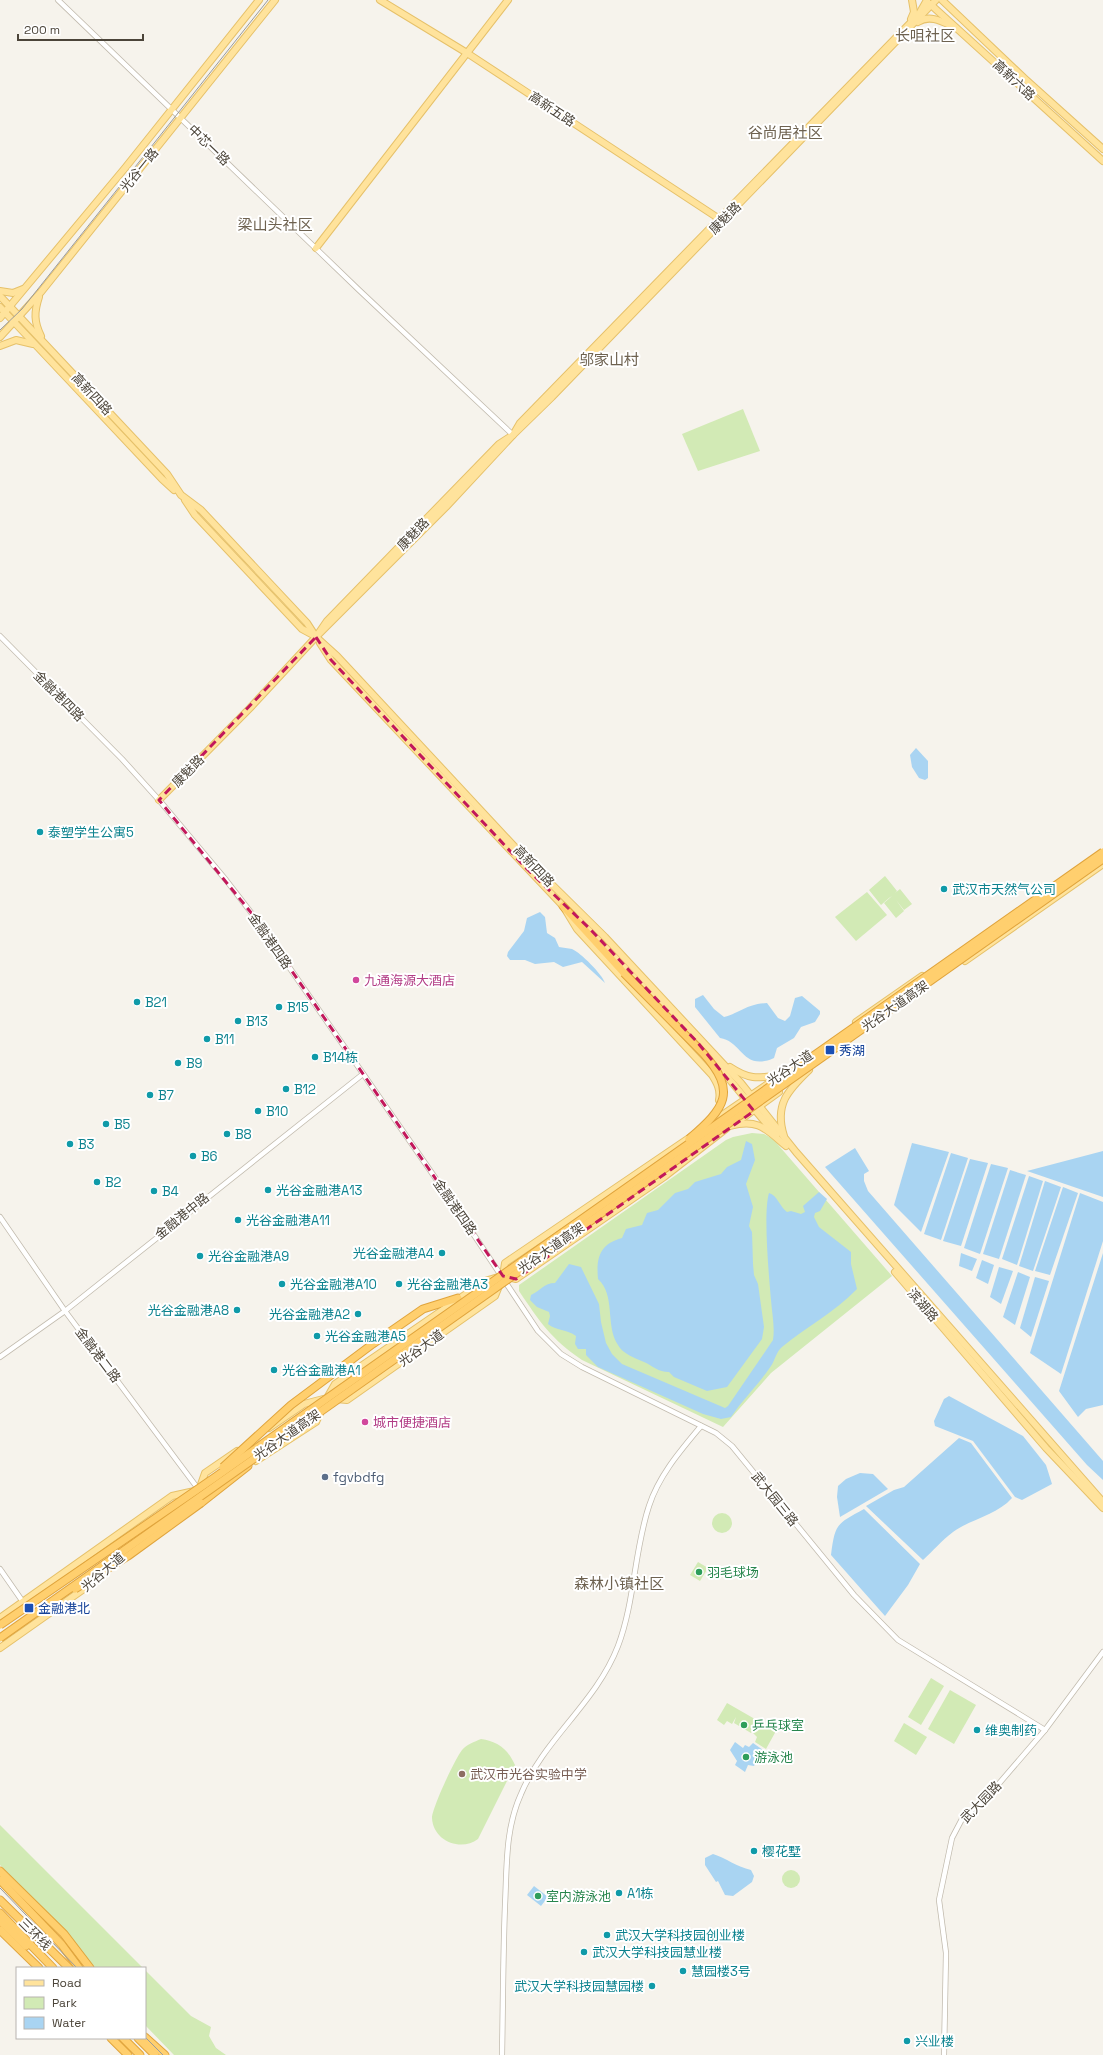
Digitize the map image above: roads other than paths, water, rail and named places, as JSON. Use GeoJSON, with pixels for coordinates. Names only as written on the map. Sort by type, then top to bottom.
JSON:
{"type":"FeatureCollection","features":[{"type":"Feature","properties":{"kind":"highway","name":"光谷大道高架"},"geometry":{"type":"LineString","coordinates":[[0,1625],[214,1478],[1103,852]]}},
{"type":"Feature","properties":{"kind":"highway","name":"光谷大道高架"},"geometry":{"type":"LineString","coordinates":[[0,1638],[1103,859]]}},
{"type":"Feature","properties":{"kind":"highway"},"geometry":{"type":"LineString","coordinates":[[563,906],[624,973],[703,1053],[723,1082],[724,1092],[718,1110],[691,1137],[658,1165]]}},
{"type":"Feature","properties":{"kind":"highway"},"geometry":{"type":"LineString","coordinates":[[214,1478],[235,1455],[291,1405],[374,1343],[423,1309],[458,1298]]}},
{"type":"Feature","properties":{"kind":"highway"},"geometry":{"type":"LineString","coordinates":[[55,1598],[87,1583],[128,1556],[201,1503],[248,1466]]}},
{"type":"Feature","properties":{"kind":"highway"},"geometry":{"type":"LineString","coordinates":[[0,1871],[64,1934],[89,1967]]}},
{"type":"Feature","properties":{"kind":"highway"},"geometry":{"type":"LineString","coordinates":[[1,1881],[54,1936],[79,1967]]}},
{"type":"Feature","properties":{"kind":"highway","name":"三环线"},"geometry":{"type":"LineString","coordinates":[[0,1900],[68,1967]]}},
{"type":"Feature","properties":{"kind":"highway","name":"三环线"},"geometry":{"type":"LineString","coordinates":[[0,1913],[52,1967]]}},
{"type":"Feature","properties":{"kind":"highway"},"geometry":{"type":"LineString","coordinates":[[0,1923],[22,1951]]}},
{"type":"Feature","properties":{"kind":"highway"},"geometry":{"type":"LineString","coordinates":[[0,1923],[48,1967]]}},
{"type":"Feature","properties":{"kind":"highway"},"geometry":{"type":"LineString","coordinates":[[0,1930],[38,1967]]}},
{"type":"Feature","properties":{"kind":"highway"},"geometry":{"type":"LineString","coordinates":[[54,1936],[67,1945],[84,1961]]}},
{"type":"Feature","properties":{"kind":"highway"},"geometry":{"type":"LineString","coordinates":[[146,2033],[164,2053]]}},
{"type":"Feature","properties":{"kind":"highway"},"geometry":{"type":"LineString","coordinates":[[146,2038],[164,2053]]}},
{"type":"Feature","properties":{"kind":"highway"},"geometry":{"type":"LineString","coordinates":[[112,2039],[130,2055]]}},
{"type":"Feature","properties":{"kind":"highway"},"geometry":{"type":"LineString","coordinates":[[118,2039],[130,2055]]}},
{"type":"Feature","properties":{"kind":"highway"},"geometry":{"type":"LineString","coordinates":[[124,2039],[140,2055]]}},
{"type":"Feature","properties":{"kind":"highway"},"geometry":{"type":"LineString","coordinates":[[139,2039],[155,2055]]}},
{"type":"Feature","properties":{"kind":"main road","name":"光谷一路"},"geometry":{"type":"LineString","coordinates":[[0,318],[172,110],[259,0]]}},
{"type":"Feature","properties":{"kind":"main road","name":"光谷一路"},"geometry":{"type":"LineString","coordinates":[[0,337],[41,292],[275,0]]}},
{"type":"Feature","properties":{"kind":"main road","name":"高新五路"},"geometry":{"type":"LineString","coordinates":[[380,0],[466,52],[721,220]]}},
{"type":"Feature","properties":{"kind":"main road"},"geometry":{"type":"LineString","coordinates":[[466,52],[504,0]]}},
{"type":"Feature","properties":{"kind":"main road"},"geometry":{"type":"LineString","coordinates":[[315,246],[508,0]]}},
{"type":"Feature","properties":{"kind":"main road","name":"高新六路"},"geometry":{"type":"LineString","coordinates":[[926,0],[934,3],[959,29],[1103,161]]}},
{"type":"Feature","properties":{"kind":"main road","name":"康魅路"},"geometry":{"type":"LineString","coordinates":[[912,24],[926,0]]}},
{"type":"Feature","properties":{"kind":"main road","name":"高新六路"},"geometry":{"type":"LineString","coordinates":[[942,0],[1103,149]]}},
{"type":"Feature","properties":{"kind":"main road"},"geometry":{"type":"LineString","coordinates":[[949,0],[964,21]]}},
{"type":"Feature","properties":{"kind":"main road"},"geometry":{"type":"LineString","coordinates":[[912,1],[914,12],[912,24]]}},
{"type":"Feature","properties":{"kind":"main road","name":"康魅路"},"geometry":{"type":"LineString","coordinates":[[160,800],[250,708],[316,637],[327,621],[499,444],[513,435],[552,397],[721,220],[934,3]]}},
{"type":"Feature","properties":{"kind":"main road"},"geometry":{"type":"LineString","coordinates":[[912,24],[922,19],[929,18],[936,19],[959,29]]}},
{"type":"Feature","properties":{"kind":"main road"},"geometry":{"type":"LineString","coordinates":[[0,291],[13,293],[22,290],[28,285]]}},
{"type":"Feature","properties":{"kind":"main road"},"geometry":{"type":"LineString","coordinates":[[41,292],[34,309],[35,321],[42,338],[48,346]]}},
{"type":"Feature","properties":{"kind":"main road","name":"高新四路"},"geometry":{"type":"LineString","coordinates":[[0,296],[167,474],[196,515],[302,629],[316,637],[337,656],[526,859],[605,937],[721,1061],[748,1097]]}},
{"type":"Feature","properties":{"kind":"main road","name":"高新四路"},"geometry":{"type":"LineString","coordinates":[[0,307],[162,479],[181,495]]}},
{"type":"Feature","properties":{"kind":"main road"},"geometry":{"type":"LineString","coordinates":[[0,346],[16,340],[24,340],[36,345]]}},
{"type":"Feature","properties":{"kind":"main road","name":"高新四路"},"geometry":{"type":"LineString","coordinates":[[316,637],[331,660],[563,906],[590,929],[748,1097]]}},
{"type":"Feature","properties":{"kind":"main road","name":"光谷大道"},"geometry":{"type":"LineString","coordinates":[[0,1648],[88,1586],[113,1562],[184,1511],[199,1490],[205,1473],[304,1404],[327,1398],[347,1400],[379,1379],[495,1296],[503,1276],[505,1263],[698,1132],[1103,848]]}},
{"type":"Feature","properties":{"kind":"main road","name":"光谷大道"},"geometry":{"type":"LineString","coordinates":[[0,1618],[172,1496],[216,1488],[316,1422],[334,1384],[484,1280],[503,1276],[516,1280],[664,1177],[730,1126],[754,1111],[810,1068],[1103,864]]}},
{"type":"Feature","properties":{"kind":"main road","name":"高新四路"},"geometry":{"type":"LineString","coordinates":[[563,906],[577,929],[712,1075],[720,1094],[715,1113],[698,1132]]}},
{"type":"Feature","properties":{"kind":"main road"},"geometry":{"type":"LineString","coordinates":[[721,1061],[746,1076],[757,1078],[778,1075],[791,1067]]}},
{"type":"Feature","properties":{"kind":"main road"},"geometry":{"type":"LineString","coordinates":[[787,1145],[781,1126],[783,1101],[810,1068]]}},
{"type":"Feature","properties":{"kind":"main road","name":"滨湖路"},"geometry":{"type":"LineString","coordinates":[[748,1097],[760,1106],[787,1145],[1046,1448],[1103,1508]]}},
{"type":"Feature","properties":{"kind":"main road","name":"滨湖路"},"geometry":{"type":"LineString","coordinates":[[748,1097],[754,1111],[787,1145],[1103,1502]]}},
{"type":"Feature","properties":{"kind":"main road"},"geometry":{"type":"LineString","coordinates":[[730,1126],[752,1122],[764,1127],[787,1145]]}},
{"type":"Feature","properties":{"kind":"street","name":"中芯一路"},"geometry":{"type":"LineString","coordinates":[[58,0],[359,290],[513,435]]}},
{"type":"Feature","properties":{"kind":"street","name":"金融港四路"},"geometry":{"type":"LineString","coordinates":[[0,636],[122,758],[160,800],[253,916],[503,1276]]}},
{"type":"Feature","properties":{"kind":"street","name":"金融港中路"},"geometry":{"type":"LineString","coordinates":[[0,1357],[65,1311],[363,1074]]}},
{"type":"Feature","properties":{"kind":"street","name":"金融港二路"},"geometry":{"type":"LineString","coordinates":[[0,1217],[65,1311],[199,1490]]}},
{"type":"Feature","properties":{"kind":"street","name":"武大园三路"},"geometry":{"type":"LineString","coordinates":[[503,1276],[538,1330],[561,1354],[582,1367],[716,1433],[732,1446],[854,1595],[898,1640],[1045,1730]]}},
{"type":"Feature","properties":{"kind":"street"},"geometry":{"type":"LineString","coordinates":[[502,2055],[507,1848],[511,1824],[521,1793],[542,1758],[596,1688],[610,1666],[625,1624],[649,1506],[668,1468],[701,1426]]}},
{"type":"Feature","properties":{"kind":"street"},"geometry":{"type":"LineString","coordinates":[[0,1569],[23,1602]]}},
{"type":"Feature","properties":{"kind":"street","name":"武大园路"},"geometry":{"type":"LineString","coordinates":[[944,2055],[946,1953],[939,1900],[952,1838],[962,1820],[996,1787],[1045,1730],[1103,1652]]}},
{"type":"Feature","properties":{"kind":"water"},"geometry":{"type":"Polygon","coordinates":[[[916,748],[928,761],[928,778],[925,780],[919,778],[912,767],[910,755],[916,748]]]}},
{"type":"Feature","properties":{"kind":"water"},"geometry":{"type":"Polygon","coordinates":[[[540,912],[545,917],[547,933],[555,938],[559,947],[576,951],[596,969],[605,983],[582,962],[563,967],[554,962],[535,964],[525,960],[510,960],[507,956],[508,952],[524,931],[527,918],[540,912]]]}},
{"type":"Feature","properties":{"kind":"water"},"geometry":{"type":"Polygon","coordinates":[[[703,995],[714,1009],[724,1017],[754,1005],[767,1003],[778,1018],[785,1021],[790,1016],[795,998],[802,996],[820,1011],[820,1014],[815,1022],[801,1027],[794,1038],[777,1048],[774,1058],[764,1061],[756,1061],[749,1059],[727,1040],[720,1038],[695,1007],[695,999],[703,995]]]}},
{"type":"Feature","properties":{"kind":"water"},"geometry":{"type":"Polygon","coordinates":[[[746,1141],[752,1144],[755,1160],[746,1184],[753,1207],[749,1226],[752,1232],[754,1275],[758,1284],[764,1327],[762,1339],[727,1387],[707,1391],[674,1377],[669,1372],[662,1371],[647,1364],[620,1348],[614,1337],[612,1329],[607,1293],[598,1279],[598,1264],[601,1252],[604,1248],[622,1238],[626,1229],[642,1225],[647,1213],[658,1210],[675,1193],[688,1189],[695,1182],[721,1174],[727,1167],[741,1160],[746,1141]]]}},
{"type":"Feature","properties":{"kind":"water"},"geometry":{"type":"Polygon","coordinates":[[[912,1143],[949,1152],[921,1232],[894,1205],[912,1143]]]}},
{"type":"Feature","properties":{"kind":"water"},"geometry":{"type":"Polygon","coordinates":[[[855,1148],[869,1171],[864,1174],[864,1181],[868,1191],[1103,1461],[1103,1480],[1087,1465],[825,1167],[855,1148]]]}},
{"type":"Feature","properties":{"kind":"water"},"geometry":{"type":"Polygon","coordinates":[[[1103,1151],[1103,1197],[1027,1171],[1103,1151]]]}},
{"type":"Feature","properties":{"kind":"water"},"geometry":{"type":"Polygon","coordinates":[[[951,1153],[968,1158],[941,1240],[924,1234],[951,1153]]]}},
{"type":"Feature","properties":{"kind":"water"},"geometry":{"type":"Polygon","coordinates":[[[970,1159],[988,1163],[961,1246],[943,1241],[970,1159]]]}},
{"type":"Feature","properties":{"kind":"water"},"geometry":{"type":"Polygon","coordinates":[[[991,1164],[1008,1168],[980,1254],[964,1248],[991,1164]]]}},
{"type":"Feature","properties":{"kind":"water"},"geometry":{"type":"Polygon","coordinates":[[[1010,1170],[1026,1175],[999,1259],[983,1254],[1010,1170]]]}},
{"type":"Feature","properties":{"kind":"water"},"geometry":{"type":"Polygon","coordinates":[[[1029,1176],[1043,1181],[1017,1265],[1002,1259],[1029,1176]]]}},
{"type":"Feature","properties":{"kind":"water"},"geometry":{"type":"Polygon","coordinates":[[[1045,1181],[1061,1187],[1033,1271],[1019,1266],[1045,1181]]]}},
{"type":"Feature","properties":{"kind":"water"},"geometry":{"type":"Polygon","coordinates":[[[1063,1187],[1078,1193],[1050,1275],[1035,1271],[1063,1187]]]}},
{"type":"Feature","properties":{"kind":"water"},"geometry":{"type":"Polygon","coordinates":[[[819,1192],[827,1199],[820,1211],[815,1213],[814,1217],[819,1227],[851,1252],[851,1264],[857,1289],[839,1305],[780,1349],[766,1373],[731,1417],[721,1419],[703,1414],[598,1367],[586,1355],[586,1349],[578,1349],[575,1344],[576,1336],[569,1332],[554,1328],[548,1324],[550,1316],[549,1312],[537,1307],[530,1300],[531,1295],[551,1283],[555,1283],[569,1264],[581,1267],[599,1304],[601,1322],[606,1343],[612,1354],[622,1364],[725,1408],[728,1406],[773,1340],[774,1325],[766,1229],[767,1202],[769,1193],[774,1196],[787,1212],[791,1211],[801,1214],[805,1212],[803,1206],[819,1192]]]}},
{"type":"Feature","properties":{"kind":"water"},"geometry":{"type":"Polygon","coordinates":[[[1080,1193],[1103,1202],[1103,1241],[1061,1374],[1030,1353],[1080,1193]]]}},
{"type":"Feature","properties":{"kind":"water"},"geometry":{"type":"Polygon","coordinates":[[[961,1253],[977,1259],[972,1271],[959,1266],[961,1253]]]}},
{"type":"Feature","properties":{"kind":"water"},"geometry":{"type":"Polygon","coordinates":[[[1103,1253],[1103,1405],[1086,1409],[1078,1417],[1059,1391],[1103,1253]]]}},
{"type":"Feature","properties":{"kind":"water"},"geometry":{"type":"Polygon","coordinates":[[[982,1260],[994,1265],[988,1284],[976,1278],[982,1260]]]}},
{"type":"Feature","properties":{"kind":"water"},"geometry":{"type":"Polygon","coordinates":[[[999,1267],[1013,1271],[1001,1304],[990,1297],[999,1267]]]}},
{"type":"Feature","properties":{"kind":"water"},"geometry":{"type":"Polygon","coordinates":[[[1018,1272],[1030,1277],[1015,1325],[1003,1317],[1018,1272]]]}},
{"type":"Feature","properties":{"kind":"water"},"geometry":{"type":"Polygon","coordinates":[[[1035,1277],[1049,1281],[1031,1337],[1020,1328],[1035,1277]]]}},
{"type":"Feature","properties":{"kind":"water"},"geometry":{"type":"Polygon","coordinates":[[[949,1396],[1023,1436],[1046,1465],[1052,1484],[1022,1500],[1015,1497],[973,1441],[935,1426],[934,1421],[944,1399],[949,1396]]]}},
{"type":"Feature","properties":{"kind":"water"},"geometry":{"type":"Polygon","coordinates":[[[959,1438],[971,1443],[1012,1498],[999,1509],[953,1532],[923,1560],[866,1506],[894,1490],[904,1487],[959,1438]]]}},
{"type":"Feature","properties":{"kind":"water"},"geometry":{"type":"Polygon","coordinates":[[[860,1473],[873,1474],[888,1489],[840,1517],[837,1497],[838,1486],[846,1479],[860,1473]]]}},
{"type":"Feature","properties":{"kind":"water"},"geometry":{"type":"Polygon","coordinates":[[[864,1509],[920,1564],[908,1585],[885,1616],[831,1555],[836,1530],[848,1518],[864,1509]]]}},
{"type":"Feature","properties":{"kind":"water","name":"游泳池"},"geometry":{"type":"Polygon","coordinates":[[[735,1742],[743,1748],[745,1745],[749,1747],[753,1743],[763,1750],[754,1766],[748,1765],[745,1772],[735,1765],[737,1761],[730,1750],[735,1742]]]}},
{"type":"Feature","properties":{"kind":"water"},"geometry":{"type":"Polygon","coordinates":[[[713,1854],[751,1870],[754,1876],[752,1882],[733,1896],[725,1895],[718,1881],[716,1882],[705,1865],[705,1858],[713,1854]]]}},
{"type":"Feature","properties":{"kind":"water","name":"室内游泳池"},"geometry":{"type":"Polygon","coordinates":[[[534,1886],[548,1897],[541,1906],[527,1895],[534,1886]]]}},
{"type":"Feature","properties":{"kind":"tram line"},"geometry":{"type":"LineString","coordinates":[[0,330],[22,309],[268,0]]}},
{"type":"Feature","properties":{"kind":"tram line"},"geometry":{"type":"LineString","coordinates":[[0,1888],[76,1967]]}},
{"type":"Feature","properties":{"kind":"tram line"},"geometry":{"type":"LineString","coordinates":[[146,2038],[163,2055]]}},
{"type":"Feature","properties":{"kind":"place","name":"泰塑学生公寓5"},"geometry":{"type":"Point","coordinates":[40,832]}},
{"type":"Feature","properties":{"kind":"place","name":"武汉市天然气公司"},"geometry":{"type":"Point","coordinates":[944,889]}},
{"type":"Feature","properties":{"kind":"place","name":"九通海源大酒店"},"geometry":{"type":"Point","coordinates":[356,980]}},
{"type":"Feature","properties":{"kind":"place","name":"B21"},"geometry":{"type":"Point","coordinates":[137,1002]}},
{"type":"Feature","properties":{"kind":"place","name":"B15"},"geometry":{"type":"Point","coordinates":[279,1007]}},
{"type":"Feature","properties":{"kind":"place","name":"B13"},"geometry":{"type":"Point","coordinates":[238,1021]}},
{"type":"Feature","properties":{"kind":"place","name":"B11"},"geometry":{"type":"Point","coordinates":[207,1039]}},
{"type":"Feature","properties":{"kind":"place","name":"秀湖"},"geometry":{"type":"Point","coordinates":[830,1050]}},
{"type":"Feature","properties":{"kind":"place","name":"B14栋"},"geometry":{"type":"Point","coordinates":[315,1057]}},
{"type":"Feature","properties":{"kind":"place","name":"B9"},"geometry":{"type":"Point","coordinates":[178,1063]}},
{"type":"Feature","properties":{"kind":"place","name":"B12"},"geometry":{"type":"Point","coordinates":[286,1089]}},
{"type":"Feature","properties":{"kind":"place","name":"B7"},"geometry":{"type":"Point","coordinates":[150,1095]}},
{"type":"Feature","properties":{"kind":"place","name":"B10"},"geometry":{"type":"Point","coordinates":[258,1111]}},
{"type":"Feature","properties":{"kind":"place","name":"B5"},"geometry":{"type":"Point","coordinates":[106,1124]}},
{"type":"Feature","properties":{"kind":"place","name":"B8"},"geometry":{"type":"Point","coordinates":[227,1134]}},
{"type":"Feature","properties":{"kind":"place","name":"B3"},"geometry":{"type":"Point","coordinates":[70,1144]}},
{"type":"Feature","properties":{"kind":"place","name":"B6"},"geometry":{"type":"Point","coordinates":[193,1156]}},
{"type":"Feature","properties":{"kind":"place","name":"B2"},"geometry":{"type":"Point","coordinates":[97,1182]}},
{"type":"Feature","properties":{"kind":"place","name":"光谷金融港A13"},"geometry":{"type":"Point","coordinates":[268,1190]}},
{"type":"Feature","properties":{"kind":"place","name":"B4"},"geometry":{"type":"Point","coordinates":[154,1191]}},
{"type":"Feature","properties":{"kind":"place","name":"光谷金融港A11"},"geometry":{"type":"Point","coordinates":[238,1220]}},
{"type":"Feature","properties":{"kind":"place","name":"光谷金融港A4"},"geometry":{"type":"Point","coordinates":[442,1253]}},
{"type":"Feature","properties":{"kind":"place","name":"光谷金融港A9"},"geometry":{"type":"Point","coordinates":[200,1256]}},
{"type":"Feature","properties":{"kind":"place","name":"光谷金融港A10"},"geometry":{"type":"Point","coordinates":[282,1284]}},
{"type":"Feature","properties":{"kind":"place","name":"光谷金融港A3"},"geometry":{"type":"Point","coordinates":[399,1284]}},
{"type":"Feature","properties":{"kind":"place","name":"光谷金融港A8"},"geometry":{"type":"Point","coordinates":[237,1310]}},
{"type":"Feature","properties":{"kind":"place","name":"光谷金融港A2"},"geometry":{"type":"Point","coordinates":[358,1314]}},
{"type":"Feature","properties":{"kind":"place","name":"光谷金融港A5"},"geometry":{"type":"Point","coordinates":[317,1336]}},
{"type":"Feature","properties":{"kind":"place","name":"光谷金融港A1"},"geometry":{"type":"Point","coordinates":[274,1370]}},
{"type":"Feature","properties":{"kind":"place","name":"城市便捷酒店"},"geometry":{"type":"Point","coordinates":[365,1422]}},
{"type":"Feature","properties":{"kind":"place","name":"fgvbdfg"},"geometry":{"type":"Point","coordinates":[325,1477]}},
{"type":"Feature","properties":{"kind":"place","name":"羽毛球场"},"geometry":{"type":"Point","coordinates":[699,1572]}},
{"type":"Feature","properties":{"kind":"place","name":"金融港北"},"geometry":{"type":"Point","coordinates":[29,1608]}},
{"type":"Feature","properties":{"kind":"place","name":"乒乓球室"},"geometry":{"type":"Point","coordinates":[744,1725]}},
{"type":"Feature","properties":{"kind":"place","name":"维奥制药"},"geometry":{"type":"Point","coordinates":[977,1730]}},
{"type":"Feature","properties":{"kind":"place","name":"游泳池"},"geometry":{"type":"Point","coordinates":[746,1757]}},
{"type":"Feature","properties":{"kind":"place","name":"武汉市光谷实验中学"},"geometry":{"type":"Point","coordinates":[462,1774]}},
{"type":"Feature","properties":{"kind":"place","name":"樱花墅"},"geometry":{"type":"Point","coordinates":[754,1851]}},
{"type":"Feature","properties":{"kind":"place","name":"A1栋"},"geometry":{"type":"Point","coordinates":[619,1893]}},
{"type":"Feature","properties":{"kind":"place","name":"室内游泳池"},"geometry":{"type":"Point","coordinates":[538,1896]}},
{"type":"Feature","properties":{"kind":"place","name":"武汉大学科技园创业楼"},"geometry":{"type":"Point","coordinates":[607,1935]}},
{"type":"Feature","properties":{"kind":"place","name":"武汉大学科技园慧业楼"},"geometry":{"type":"Point","coordinates":[584,1952]}},
{"type":"Feature","properties":{"kind":"place","name":"慧园楼3号"},"geometry":{"type":"Point","coordinates":[683,1971]}},
{"type":"Feature","properties":{"kind":"place","name":"武汉大学科技园慧园楼"},"geometry":{"type":"Point","coordinates":[652,1986]}},
{"type":"Feature","properties":{"kind":"place","name":"兴业楼"},"geometry":{"type":"Point","coordinates":[907,2041]}},
{"type":"Feature","properties":{"kind":"district","name":"长咀社区"},"geometry":{"type":"Point","coordinates":[925,35]}},
{"type":"Feature","properties":{"kind":"district","name":"谷尚居社区"},"geometry":{"type":"Point","coordinates":[785,132]}},
{"type":"Feature","properties":{"kind":"district","name":"梁山头社区"},"geometry":{"type":"Point","coordinates":[275,224]}},
{"type":"Feature","properties":{"kind":"district","name":"邬家山村"},"geometry":{"type":"Point","coordinates":[609,359]}},
{"type":"Feature","properties":{"kind":"district","name":"森林小镇社区"},"geometry":{"type":"Point","coordinates":[619,1583]}}]}
